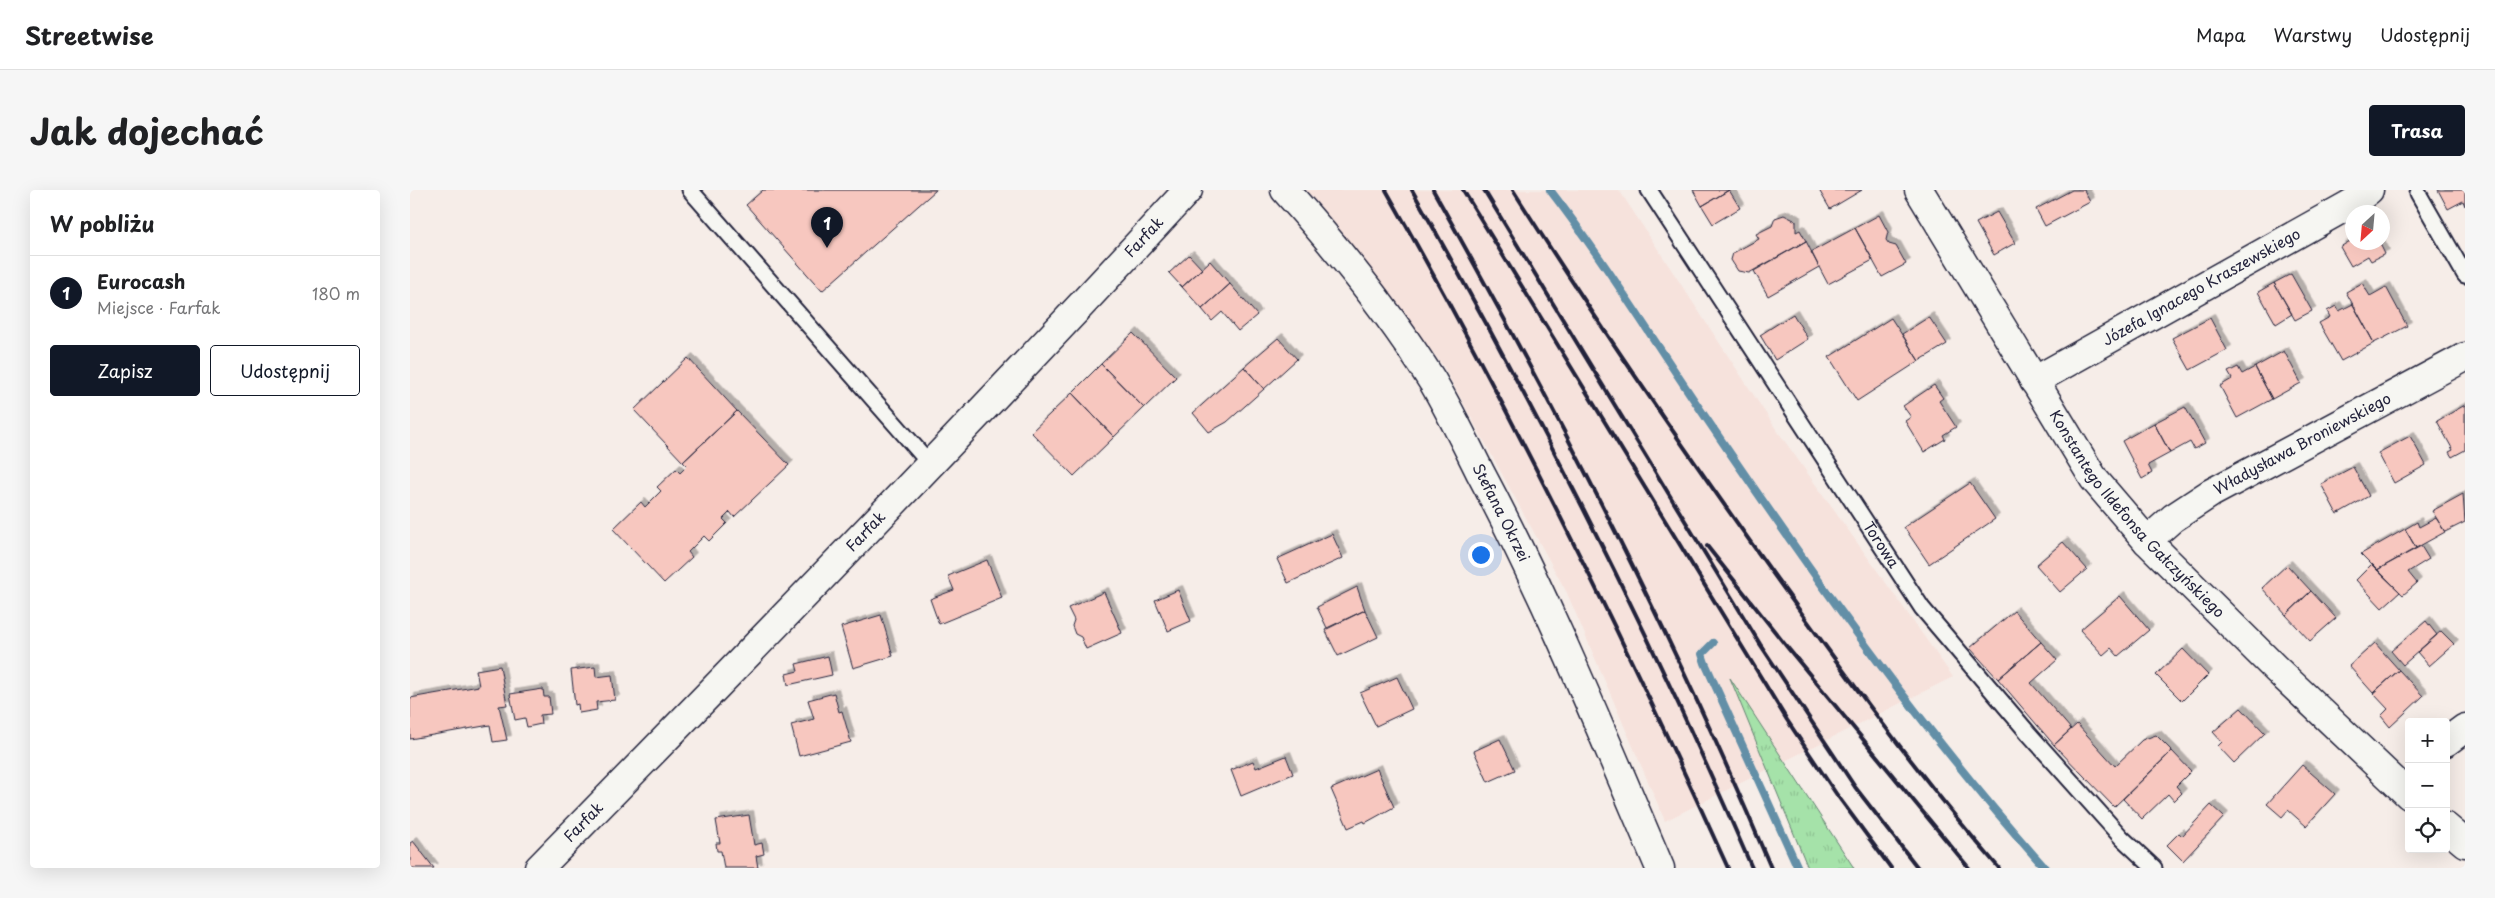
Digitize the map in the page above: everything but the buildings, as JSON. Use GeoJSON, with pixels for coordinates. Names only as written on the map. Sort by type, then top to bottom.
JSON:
{"type":"FeatureCollection","features":[{"type":"Feature","properties":{"kind":"street","name":"Farfak"},"geometry":{"type":"LineString","coordinates":[[539,868],[776,626],[1188,190]]}},
{"type":"Feature","properties":{"kind":"street","name":"Stefana Okrzei"},"geometry":{"type":"LineString","coordinates":[[1284,190],[1334,244],[1383,308],[1433,383],[1507,523],[1593,711],[1660,868]]}},
{"type":"Feature","properties":{"kind":"street","name":"Konstantego Ildefonsa Gałczyńskiego"},"geometry":{"type":"LineString","coordinates":[[1919,190],[2094,479],[2147,541],[2405,786]]}},
{"type":"Feature","properties":{"kind":"street","name":"Józefa Ignacego Kraszewskiego"},"geometry":{"type":"LineString","coordinates":[[2034,381],[2354,202],[2369,190]]}},
{"type":"Feature","properties":{"kind":"street","name":"Władysława Broniewskiego"},"geometry":{"type":"LineString","coordinates":[[2147,541],[2173,518],[2211,493],[2465,357]]}},
{"type":"Feature","properties":{"kind":"street"},"geometry":{"type":"LineString","coordinates":[[2450,739],[2465,728]]}},
{"type":"Feature","properties":{"kind":"street"},"geometry":{"type":"LineString","coordinates":[[2450,830],[2465,843]]}},
{"type":"Feature","properties":{"kind":"lane"},"geometry":{"type":"LineString","coordinates":[[690,190],[931,464]]}},
{"type":"Feature","properties":{"kind":"lane","name":"Torowa"},"geometry":{"type":"LineString","coordinates":[[1650,190],[1922,608],[2035,742],[2122,838],[2154,868]]}},
{"type":"Feature","properties":{"kind":"lane"},"geometry":{"type":"LineString","coordinates":[[2418,193],[2465,275]]}},
{"type":"Feature","properties":{"kind":"shaded area"},"geometry":{"type":"Polygon","coordinates":[[[1306,190],[1619,190],[1776,429],[1953,677],[1665,821],[1567,593],[1443,366],[1340,230],[1306,190]]]}},
{"type":"Feature","properties":{"kind":"green space"},"geometry":{"type":"Polygon","coordinates":[[[1730,678],[1854,868],[1808,868],[1730,678]]]}},
{"type":"Feature","properties":{"kind":"waterway"},"geometry":{"type":"LineString","coordinates":[[1550,190],[1594,250],[1794,546],[1874,656],[1957,764],[2045,868]]}},
{"type":"Feature","properties":{"kind":"waterway"},"geometry":{"type":"LineString","coordinates":[[1713,643],[1702,654],[1705,663],[1798,868]]}},
{"type":"Feature","properties":{"kind":"railway"},"geometry":{"type":"LineString","coordinates":[[1386,190],[1477,356],[1607,610],[1728,868]]}},
{"type":"Feature","properties":{"kind":"railway"},"geometry":{"type":"LineString","coordinates":[[1412,190],[1504,356],[1591,524],[1674,695],[1752,868]]}},
{"type":"Feature","properties":{"kind":"railway"},"geometry":{"type":"LineString","coordinates":[[1433,190],[1524,356],[1612,524],[1694,695],[1771,868]]}},
{"type":"Feature","properties":{"kind":"railway"},"geometry":{"type":"LineString","coordinates":[[1463,190],[1787,720],[1837,795],[1891,868]]}},
{"type":"Feature","properties":{"kind":"railway"},"geometry":{"type":"LineString","coordinates":[[1484,190],[1760,644],[1855,787],[1918,868]]}},
{"type":"Feature","properties":{"kind":"railway"},"geometry":{"type":"LineString","coordinates":[[1513,190],[1641,384],[1774,575],[1911,761],[1999,868]]}},
{"type":"Feature","properties":{"kind":"railway"},"geometry":{"type":"LineString","coordinates":[[1707,546],[1787,647],[1969,868]]}},
{"type":"Feature","properties":{"kind":"place","name":"Eurocash"},"geometry":{"type":"Point","coordinates":[827,248]}}]}
